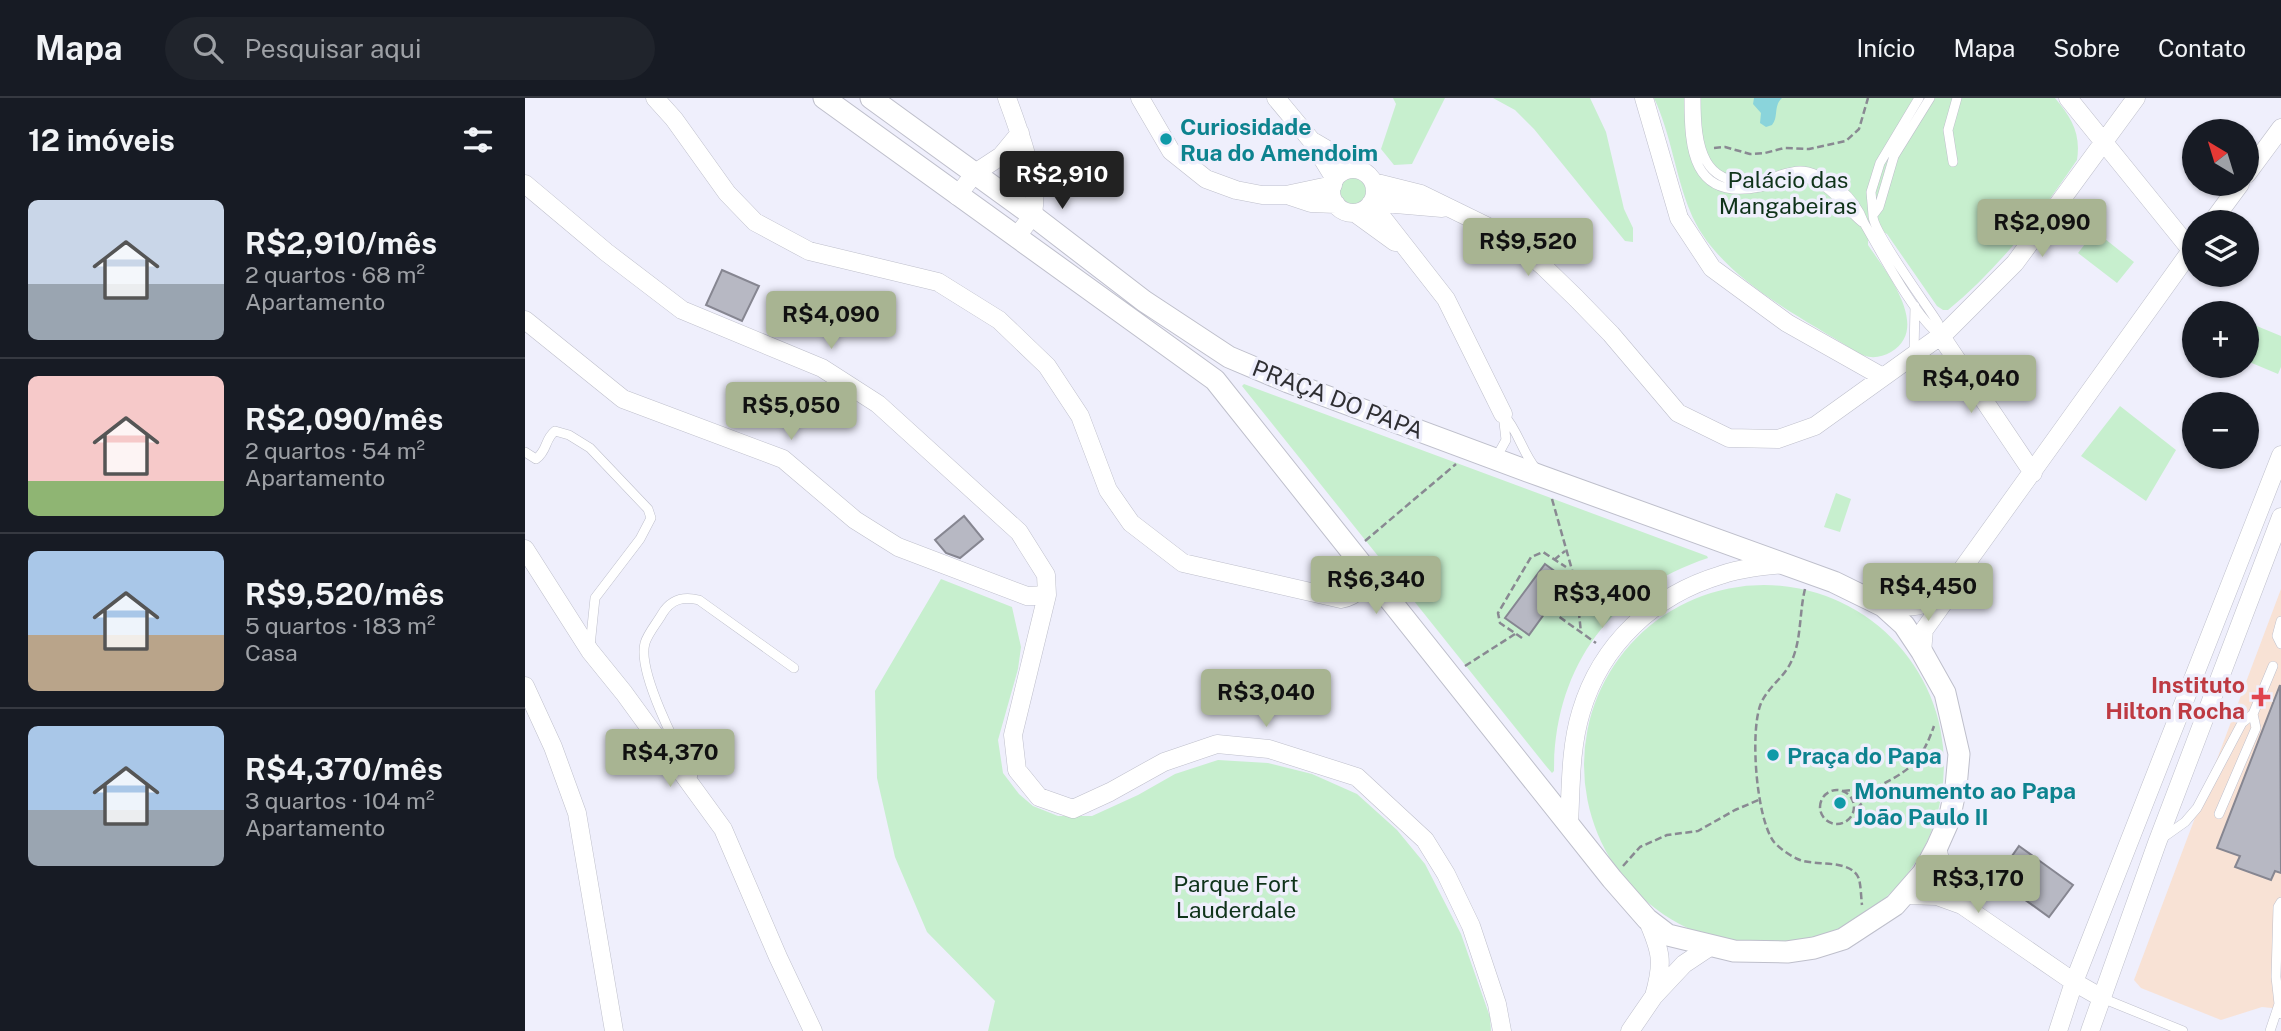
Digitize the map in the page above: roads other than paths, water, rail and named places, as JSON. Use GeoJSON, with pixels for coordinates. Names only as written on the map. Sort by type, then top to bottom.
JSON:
{"type":"FeatureCollection","features":[{"type":"Feature","properties":{"kind":"street"},"geometry":{"type":"LineString","coordinates":[[655,98],[674,119],[727,193],[755,222],[809,251],[938,282],[999,320],[1047,366],[1080,416],[1108,490],[1131,523],[1183,563],[1341,598],[1353,597],[1359,590],[1365,568]]}},
{"type":"Feature","properties":{"kind":"street","name":"PRAÇA DO PAPA"},"geometry":{"type":"LineString","coordinates":[[824,98],[1215,380],[1612,878],[1647,919],[1668,935],[1734,951],[1787,952],[1814,948],[1843,939],[1866,926],[1905,895],[1923,873],[1949,820],[1959,754],[1945,693],[1904,625],[1883,606],[1809,572],[1546,484],[1496,458],[1289,382],[1229,357],[1144,300],[871,98]]}},
{"type":"Feature","properties":{"kind":"street"},"geometry":{"type":"LineString","coordinates":[[1007,98],[1020,133],[1034,202],[1032,215],[1016,238]]}},
{"type":"Feature","properties":{"kind":"street"},"geometry":{"type":"LineString","coordinates":[[1140,98],[1171,151],[1206,179],[1236,190],[1286,195],[1311,203],[1336,204]]}},
{"type":"Feature","properties":{"kind":"street"},"geometry":{"type":"LineString","coordinates":[[1276,98],[1311,140],[1334,182],[1333,198],[1336,204],[1341,209],[1355,213],[1412,254]]}},
{"type":"Feature","properties":{"kind":"street"},"geometry":{"type":"LineString","coordinates":[[1644,98],[1679,218],[1712,268],[1787,323],[1881,376]]}},
{"type":"Feature","properties":{"kind":"street"},"geometry":{"type":"LineString","coordinates":[[2068,98],[2182,235]]}},
{"type":"Feature","properties":{"kind":"street"},"geometry":{"type":"LineString","coordinates":[[1373,182],[1407,189],[1509,237],[1544,267],[1611,334],[1678,413],[1729,438],[1778,439],[1815,426],[1941,335],[2015,262],[2136,98]]}},
{"type":"Feature","properties":{"kind":"street"},"geometry":{"type":"LineString","coordinates":[[2259,158],[2281,128]]}},
{"type":"Feature","properties":{"kind":"street"},"geometry":{"type":"LineString","coordinates":[[957,196],[975,173],[1001,156],[1020,133]]}},
{"type":"Feature","properties":{"kind":"street"},"geometry":{"type":"LineString","coordinates":[[1311,140],[1352,169],[1364,172],[1373,182],[1375,195],[1372,202],[1362,211],[1355,213]]}},
{"type":"Feature","properties":{"kind":"street"},"geometry":{"type":"LineString","coordinates":[[1001,156],[1030,174]]}},
{"type":"Feature","properties":{"kind":"street"},"geometry":{"type":"LineString","coordinates":[[1286,195],[1334,182],[1345,171],[1352,169]]}},
{"type":"Feature","properties":{"kind":"street"},"geometry":{"type":"LineString","coordinates":[[525,184],[606,252],[682,310],[822,368],[878,404],[1019,532],[1046,575],[1047,595],[1013,735],[1017,770],[1038,797],[1073,809],[1164,762],[1217,744],[1269,749],[1357,777],[1425,840],[1446,874],[1471,926],[1497,1004],[1502,1031]]}},
{"type":"Feature","properties":{"kind":"street"},"geometry":{"type":"LineString","coordinates":[[2220,210],[2231,196]]}},
{"type":"Feature","properties":{"kind":"street"},"geometry":{"type":"LineString","coordinates":[[1372,202],[1454,210]]}},
{"type":"Feature","properties":{"kind":"street"},"geometry":{"type":"LineString","coordinates":[[1372,202],[1445,299],[1503,414]]}},
{"type":"Feature","properties":{"kind":"street"},"geometry":{"type":"LineString","coordinates":[[1922,652],[1924,630],[1949,595],[1953,582],[2182,263]]}},
{"type":"Feature","properties":{"kind":"street"},"geometry":{"type":"LineString","coordinates":[[525,320],[623,398],[783,459],[855,520],[898,547],[1027,596],[1047,595]]}},
{"type":"Feature","properties":{"kind":"street"},"geometry":{"type":"LineString","coordinates":[[1941,335],[2033,473]]}},
{"type":"Feature","properties":{"kind":"street"},"geometry":{"type":"LineString","coordinates":[[1215,380],[1229,357]]}},
{"type":"Feature","properties":{"kind":"street"},"geometry":{"type":"LineString","coordinates":[[2058,1031],[2074,982],[2281,455]]}},
{"type":"Feature","properties":{"kind":"street"},"geometry":{"type":"LineString","coordinates":[[2090,1031],[2157,842],[2277,536],[2281,517]]}},
{"type":"Feature","properties":{"kind":"street"},"geometry":{"type":"LineString","coordinates":[[525,549],[590,651],[624,693],[728,840],[813,1031]]}},
{"type":"Feature","properties":{"kind":"street"},"geometry":{"type":"LineString","coordinates":[[1569,824],[1574,748],[1580,713],[1607,654],[1625,632],[1645,613],[1695,585],[1720,575],[1785,564]]}},
{"type":"Feature","properties":{"kind":"street"},"geometry":{"type":"LineString","coordinates":[[1883,606],[1918,606],[1930,601],[1941,587],[1953,582]]}},
{"type":"Feature","properties":{"kind":"street"},"geometry":{"type":"LineString","coordinates":[[525,686],[553,747],[577,813],[614,1031]]}},
{"type":"Feature","properties":{"kind":"street"},"geometry":{"type":"LineString","coordinates":[[1937,847],[1944,877],[1962,905]]}},
{"type":"Feature","properties":{"kind":"street"},"geometry":{"type":"LineString","coordinates":[[1905,895],[1937,896],[1962,905],[2074,982],[2102,998]]}},
{"type":"Feature","properties":{"kind":"street"},"geometry":{"type":"LineString","coordinates":[[1647,919],[1660,949],[1662,961],[1654,996]]}},
{"type":"Feature","properties":{"kind":"street"},"geometry":{"type":"LineString","coordinates":[[1630,1031],[1654,996],[1684,964],[1711,946]]}},
{"type":"Feature","properties":{"kind":"lane"},"geometry":{"type":"LineString","coordinates":[[1689,98],[1689,132],[1693,154],[1707,176],[1717,184],[1740,189],[1793,178],[1811,180],[1827,188],[1864,223]]}},
{"type":"Feature","properties":{"kind":"lane"},"geometry":{"type":"LineString","coordinates":[[1696,98],[1696,126],[1700,150],[1714,171],[1729,181],[1763,180],[1794,172],[1811,173],[1843,191],[1860,211],[1864,223],[1915,306],[1930,328],[1941,335]]}},
{"type":"Feature","properties":{"kind":"lane"},"geometry":{"type":"LineString","coordinates":[[1919,98],[1880,163],[1871,192],[1873,221],[1938,323],[1941,335]]}},
{"type":"Feature","properties":{"kind":"lane"},"geometry":{"type":"LineString","coordinates":[[1873,215],[1879,206],[1890,163],[1930,98]]}},
{"type":"Feature","properties":{"kind":"lane"},"geometry":{"type":"LineString","coordinates":[[1952,162],[1948,130],[1957,98]]}},
{"type":"Feature","properties":{"kind":"lane"},"geometry":{"type":"LineString","coordinates":[[1914,354],[1915,306]]}},
{"type":"Feature","properties":{"kind":"lane"},"geometry":{"type":"LineString","coordinates":[[1496,458],[1506,440],[1503,414]]}},
{"type":"Feature","properties":{"kind":"lane"},"geometry":{"type":"LineString","coordinates":[[1503,414],[1511,422],[1530,462],[1546,484]]}},
{"type":"Feature","properties":{"kind":"lane"},"geometry":{"type":"LineString","coordinates":[[525,452],[535,459],[544,453],[549,436],[555,431],[569,435],[590,448],[648,509],[650,518],[639,539],[595,598],[590,651]]}},
{"type":"Feature","properties":{"kind":"lane"},"geometry":{"type":"LineString","coordinates":[[2254,528],[2277,536]]}},
{"type":"Feature","properties":{"kind":"lane"},"geometry":{"type":"LineString","coordinates":[[710,811],[707,797],[674,740],[645,672],[645,642],[665,609],[673,601],[685,597],[699,600],[794,668]]}},
{"type":"Feature","properties":{"kind":"lane"},"geometry":{"type":"LineString","coordinates":[[2281,621],[2277,636],[2281,644]]}},
{"type":"Feature","properties":{"kind":"lane"},"geometry":{"type":"LineString","coordinates":[[2157,842],[2185,822],[2197,808],[2242,723],[2253,714],[2273,666]]}},
{"type":"Feature","properties":{"kind":"lane"},"geometry":{"type":"LineString","coordinates":[[2219,814],[2256,728],[2253,714]]}},
{"type":"Feature","properties":{"kind":"lane"},"geometry":{"type":"LineString","coordinates":[[2270,1031],[2280,1009],[2276,977],[2278,907],[2281,902]]}},
{"type":"Feature","properties":{"kind":"lane"},"geometry":{"type":"LineString","coordinates":[[2102,998],[2183,1031]]}},
{"type":"Feature","properties":{"kind":"water"},"geometry":{"type":"Polygon","coordinates":[[[1754,98],[1782,98],[1772,125],[1766,127],[1760,123],[1761,113],[1753,104],[1754,98]]]}},
{"type":"Feature","properties":{"kind":"place","name":"Curiosidade Rua do Amendoim"},"geometry":{"type":"Point","coordinates":[1166,139]}},
{"type":"Feature","properties":{"kind":"place","name":"Instituto Hilton Rocha"},"geometry":{"type":"Point","coordinates":[2261,697]}},
{"type":"Feature","properties":{"kind":"place","name":"Praça do Papa"},"geometry":{"type":"Point","coordinates":[1773,755]}},
{"type":"Feature","properties":{"kind":"place","name":"Monumento ao Papa João Paulo II"},"geometry":{"type":"Point","coordinates":[1840,803]}},
{"type":"Feature","properties":{"kind":"park label","name":"Palácio das Mangabeiras"},"geometry":{"type":"Point","coordinates":[1788,192]}},
{"type":"Feature","properties":{"kind":"park label","name":"Parque Fort Lauderdale"},"geometry":{"type":"Point","coordinates":[1236,896]}}]}
